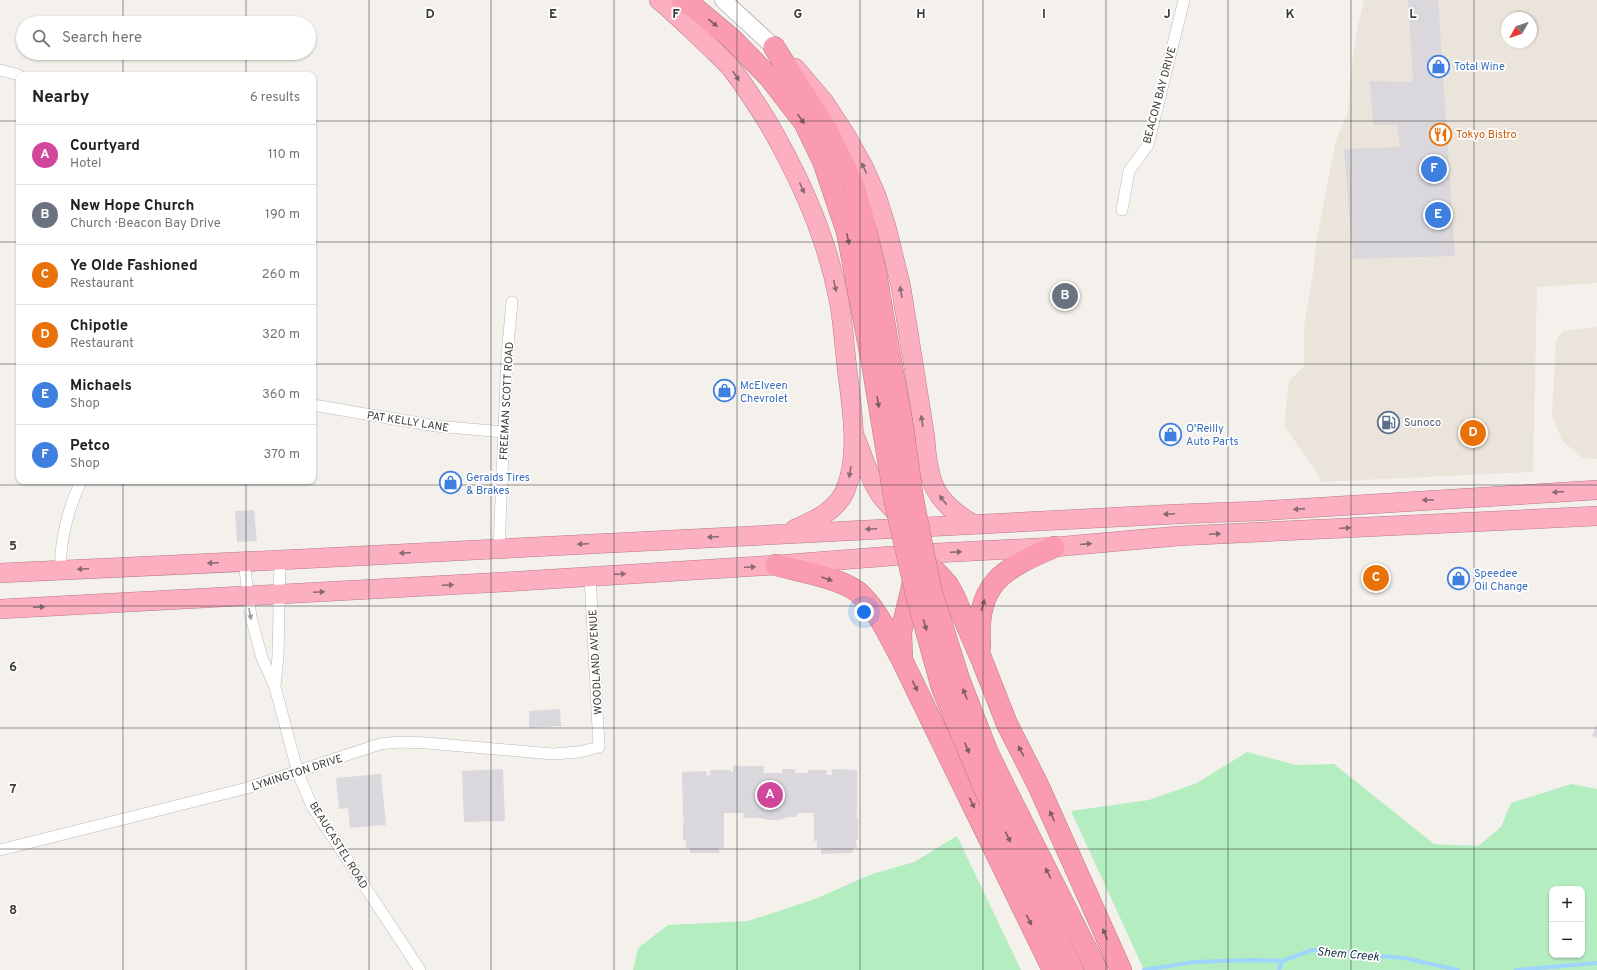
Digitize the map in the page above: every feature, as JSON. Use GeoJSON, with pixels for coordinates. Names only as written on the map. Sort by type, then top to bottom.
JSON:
{"type":"FeatureCollection","features":[{"type":"Feature","properties":{"kind":"highway"},"geometry":{"type":"LineString","coordinates":[[659,0],[678,15],[731,68],[766,120],[792,165],[820,232],[833,276],[839,302],[854,434],[850,476],[845,492],[827,513],[812,522],[784,534]]}},
{"type":"Feature","properties":{"kind":"highway"},"geometry":{"type":"LineString","coordinates":[[682,0],[696,9],[732,39],[770,78],[804,122],[823,161],[847,232],[881,363],[902,422],[913,499],[930,590],[959,680],[988,751],[999,798],[1073,970]]}},
{"type":"Feature","properties":{"kind":"highway"},"geometry":{"type":"LineString","coordinates":[[774,47],[800,73],[824,102],[854,150],[876,195],[886,226],[901,287],[925,437],[926,459],[923,483],[909,527]]}},
{"type":"Feature","properties":{"kind":"highway"},"geometry":{"type":"LineString","coordinates":[[774,47],[828,132],[854,186],[876,274],[881,363]]}},
{"type":"Feature","properties":{"kind":"highway"},"geometry":{"type":"LineString","coordinates":[[854,434],[868,471],[878,490],[909,527],[917,554],[911,591],[901,632],[902,660]]}},
{"type":"Feature","properties":{"kind":"highway"},"geometry":{"type":"LineString","coordinates":[[926,459],[933,484],[943,502],[955,514],[973,524]]}},
{"type":"Feature","properties":{"kind":"highway"},"geometry":{"type":"LineString","coordinates":[[0,572],[244,562],[909,527],[1258,511],[1597,490]]}},
{"type":"Feature","properties":{"kind":"highway"},"geometry":{"type":"LineString","coordinates":[[0,609],[247,597],[776,565],[917,554],[1054,547],[1178,536],[1597,516]]}},
{"type":"Feature","properties":{"kind":"highway"},"geometry":{"type":"LineString","coordinates":[[981,658],[979,629],[982,608],[988,592],[995,581],[1028,558],[1054,547]]}},
{"type":"Feature","properties":{"kind":"highway"},"geometry":{"type":"LineString","coordinates":[[917,554],[948,585],[954,596],[981,658],[1006,724],[1038,785],[1121,970]]}},
{"type":"Feature","properties":{"kind":"highway"},"geometry":{"type":"LineString","coordinates":[[776,565],[822,577],[848,586],[857,592],[882,623],[902,660],[1053,970]]}},
{"type":"Feature","properties":{"kind":"highway"},"geometry":{"type":"LineString","coordinates":[[999,798],[1097,970]]}},
{"type":"Feature","properties":{"kind":"main road"},"geometry":{"type":"LineString","coordinates":[[723,0],[774,47]]}},
{"type":"Feature","properties":{"kind":"street","name":"BEACON BAY DRIVE"},"geometry":{"type":"LineString","coordinates":[[1122,210],[1129,171],[1148,145],[1184,0]]}},
{"type":"Feature","properties":{"kind":"street"},"geometry":{"type":"LineString","coordinates":[[0,70],[16,74]]}},
{"type":"Feature","properties":{"kind":"street","name":"FREEMAN SCOTT ROAD"},"geometry":{"type":"LineString","coordinates":[[499,548],[507,355],[512,302]]}},
{"type":"Feature","properties":{"kind":"street","name":"PAT KELLY LANE"},"geometry":{"type":"LineString","coordinates":[[316,406],[436,426],[504,432]]}},
{"type":"Feature","properties":{"kind":"street"},"geometry":{"type":"LineString","coordinates":[[61,570],[60,552],[68,516],[80,484]]}},
{"type":"Feature","properties":{"kind":"street","name":"BEAUCASTEL ROAD"},"geometry":{"type":"LineString","coordinates":[[275,687],[278,656],[280,560]]}},
{"type":"Feature","properties":{"kind":"street","name":"BEAUCASTEL ROAD"},"geometry":{"type":"LineString","coordinates":[[244,562],[250,617],[262,658],[275,687],[298,773],[312,806],[420,970]]}},
{"type":"Feature","properties":{"kind":"street","name":"WOODLAND AVENUE"},"geometry":{"type":"LineString","coordinates":[[590,576],[599,747]]}},
{"type":"Feature","properties":{"kind":"street","name":"LYMINGTON DRIVE"},"geometry":{"type":"LineString","coordinates":[[0,850],[247,788],[298,773],[380,744],[398,742],[427,743],[553,754],[579,752],[599,747]]}},
{"type":"Feature","properties":{"kind":"shaded area"},"geometry":{"type":"Polygon","coordinates":[[[1364,0],[1597,0],[1597,283],[1537,287],[1533,472],[1321,482],[1315,469],[1284,426],[1289,381],[1304,366],[1304,327],[1313,273],[1316,243],[1336,140],[1348,112],[1351,71],[1357,31],[1364,0]]]}},
{"type":"Feature","properties":{"kind":"shaded area"},"geometry":{"type":"Polygon","coordinates":[[[1597,327],[1597,459],[1583,458],[1562,441],[1552,415],[1556,340],[1563,331],[1597,327]]]}},
{"type":"Feature","properties":{"kind":"green space"},"geometry":{"type":"Polygon","coordinates":[[[1247,752],[1296,765],[1334,764],[1434,844],[1478,846],[1501,827],[1511,803],[1571,784],[1597,789],[1597,970],[1144,970],[1071,811],[1149,800],[1197,783],[1247,752]]]}},
{"type":"Feature","properties":{"kind":"green space"},"geometry":{"type":"Polygon","coordinates":[[[957,836],[1021,970],[633,970],[638,948],[668,925],[748,921],[815,899],[872,874],[914,862],[957,836]]]}},
{"type":"Feature","properties":{"kind":"building"},"geometry":{"type":"Polygon","coordinates":[[[1408,0],[1438,0],[1455,256],[1353,259],[1344,149],[1400,147],[1397,125],[1373,125],[1370,81],[1413,82],[1408,0]]]}},
{"type":"Feature","properties":{"kind":"building"},"geometry":{"type":"Polygon","coordinates":[[[254,510],[257,541],[237,542],[235,511],[254,510]]]}},
{"type":"Feature","properties":{"kind":"building"},"geometry":{"type":"Polygon","coordinates":[[[560,709],[561,726],[529,728],[529,711],[560,709]]]}},
{"type":"Feature","properties":{"kind":"building"},"geometry":{"type":"Polygon","coordinates":[[[1597,724],[1597,738],[1592,736],[1597,724]]]}},
{"type":"Feature","properties":{"kind":"building"},"geometry":{"type":"Polygon","coordinates":[[[733,766],[764,766],[763,773],[782,773],[782,769],[795,769],[795,773],[808,773],[808,770],[827,770],[826,775],[832,775],[832,769],[857,770],[857,815],[855,815],[855,817],[858,817],[858,840],[856,840],[857,848],[853,848],[853,853],[821,854],[821,848],[817,848],[817,841],[814,841],[814,813],[797,813],[797,817],[770,820],[743,818],[744,813],[724,813],[724,848],[719,848],[719,853],[690,853],[690,848],[686,848],[686,841],[683,840],[684,817],[682,772],[706,771],[707,776],[710,775],[710,770],[731,770],[730,772],[733,772],[733,766]]]}},
{"type":"Feature","properties":{"kind":"building"},"geometry":{"type":"Polygon","coordinates":[[[503,769],[505,821],[464,822],[462,771],[503,769]]]}},
{"type":"Feature","properties":{"kind":"building"},"geometry":{"type":"Polygon","coordinates":[[[381,774],[386,825],[350,828],[348,808],[339,809],[336,778],[381,774]]]}},
{"type":"Feature","properties":{"kind":"waterway","name":"Shem Creek"},"geometry":{"type":"LineString","coordinates":[[1144,970],[1194,962],[1251,960],[1282,961],[1312,950],[1404,958],[1458,970]]}},
{"type":"Feature","properties":{"kind":"waterway"},"geometry":{"type":"LineString","coordinates":[[1279,970],[1282,961]]}},
{"type":"Feature","properties":{"kind":"waterway","name":"Shem Creek"},"geometry":{"type":"LineString","coordinates":[[1516,970],[1597,963]]}},
{"type":"Feature","properties":{"kind":"place","name":"Total Wine"},"geometry":{"type":"Point","coordinates":[1439,66]}},
{"type":"Feature","properties":{"kind":"place","name":"Tokyo Bistro"},"geometry":{"type":"Point","coordinates":[1441,134]}},
{"type":"Feature","properties":{"kind":"place","name":"Petco"},"geometry":{"type":"Point","coordinates":[1434,169]}},
{"type":"Feature","properties":{"kind":"place","name":"Michaels"},"geometry":{"type":"Point","coordinates":[1438,215]}},
{"type":"Feature","properties":{"kind":"place","name":"New Hope Church"},"geometry":{"type":"Point","coordinates":[1065,296]}},
{"type":"Feature","properties":{"kind":"place","name":"McElveen Chevrolet"},"geometry":{"type":"Point","coordinates":[724,391]}},
{"type":"Feature","properties":{"kind":"place","name":"Sunoco"},"geometry":{"type":"Point","coordinates":[1389,422]}},
{"type":"Feature","properties":{"kind":"place","name":"Chipotle"},"geometry":{"type":"Point","coordinates":[1473,433]}},
{"type":"Feature","properties":{"kind":"place","name":"O'Reilly Auto Parts"},"geometry":{"type":"Point","coordinates":[1171,434]}},
{"type":"Feature","properties":{"kind":"place","name":"Geralds Tires & Brakes"},"geometry":{"type":"Point","coordinates":[450,483]}},
{"type":"Feature","properties":{"kind":"place","name":"Ye Olde Fashioned"},"geometry":{"type":"Point","coordinates":[1376,578]}},
{"type":"Feature","properties":{"kind":"place","name":"Speedee Oil Change"},"geometry":{"type":"Point","coordinates":[1458,579]}},
{"type":"Feature","properties":{"kind":"place","name":"Courtyard"},"geometry":{"type":"Point","coordinates":[770,795]}}]}
